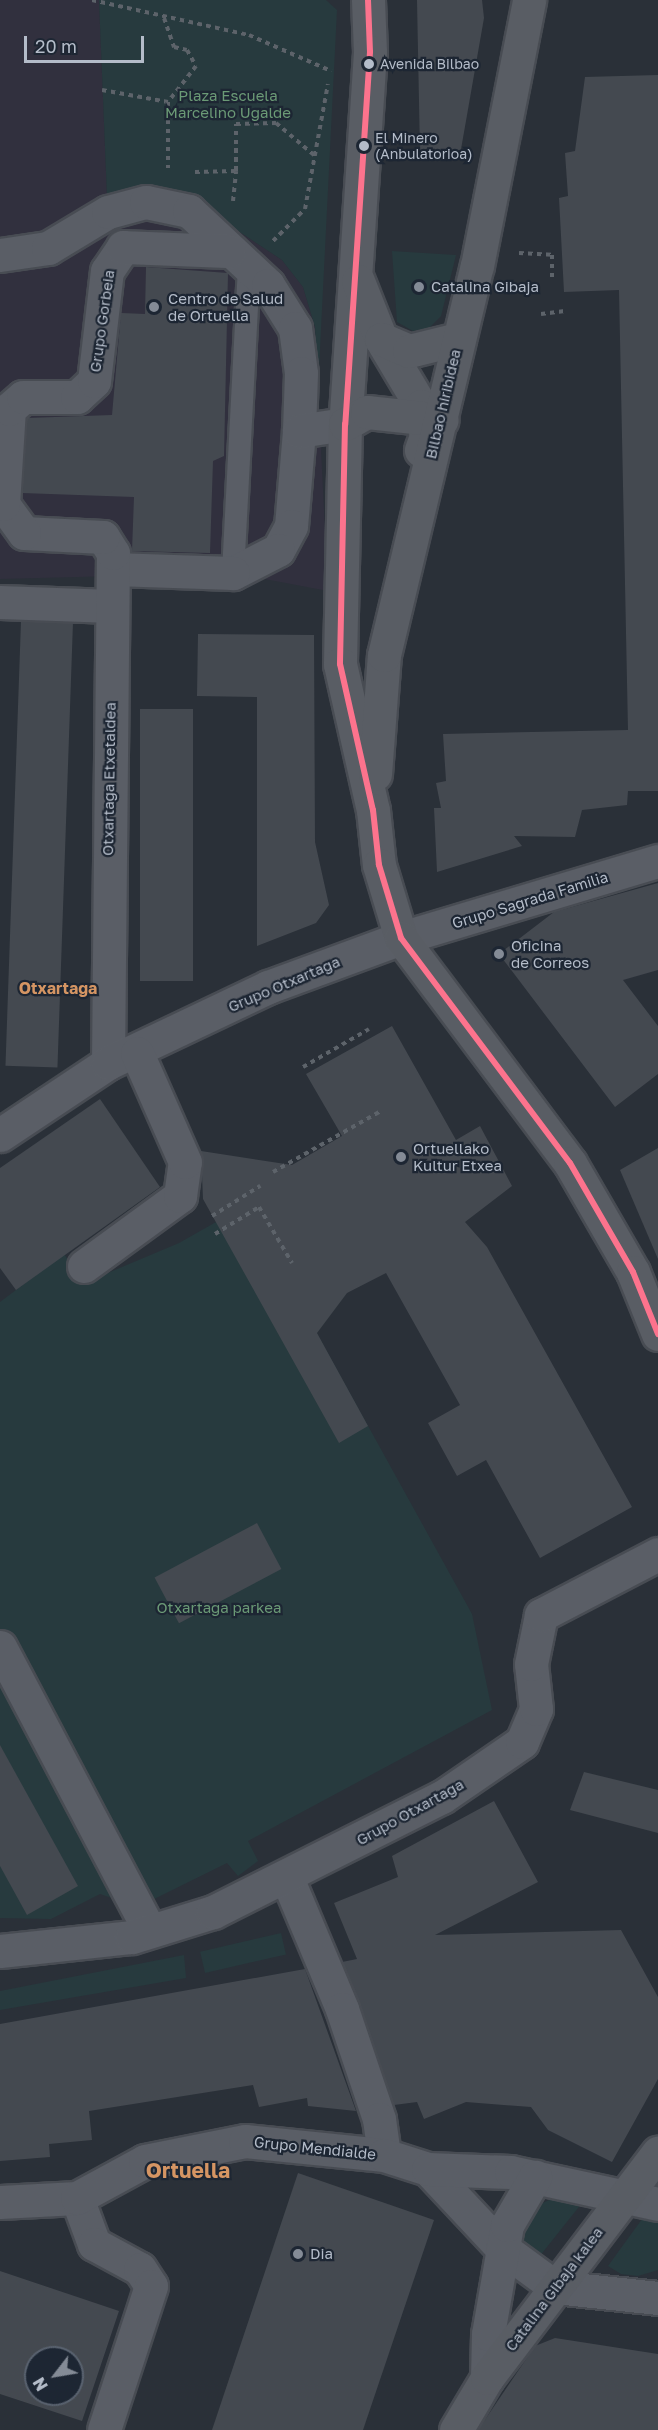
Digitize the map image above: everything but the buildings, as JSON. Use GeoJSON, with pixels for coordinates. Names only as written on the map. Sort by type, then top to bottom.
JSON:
{"type":"FeatureCollection","features":[{"type":"Feature","properties":{"kind":"street"},"geometry":{"type":"LineString","coordinates":[[369,0],[370,52],[345,424],[340,664],[373,810],[379,865],[401,938],[570,1163],[633,1272],[658,1334]]}},
{"type":"Feature","properties":{"kind":"street","name":"Bilbao hiribidea"},"geometry":{"type":"LineString","coordinates":[[373,810],[384,655],[381,597],[426,436],[457,339],[529,0]]}},
{"type":"Feature","properties":{"kind":"street"},"geometry":{"type":"LineString","coordinates":[[0,255],[48,248],[108,212],[146,202],[189,211],[239,258],[295,328],[301,373],[299,430],[291,526],[278,550],[233,573],[113,569]]}},
{"type":"Feature","properties":{"kind":"street","name":"Grupo Gorbeia"},"geometry":{"type":"LineString","coordinates":[[112,606],[113,553],[103,537],[24,533],[3,504],[9,409],[23,397],[77,396],[94,381],[108,271],[123,247],[239,258]]}},
{"type":"Feature","properties":{"kind":"street"},"geometry":{"type":"LineString","coordinates":[[355,274],[381,339],[433,419]]}},
{"type":"Feature","properties":{"kind":"street"},"geometry":{"type":"LineString","coordinates":[[381,339],[409,351],[457,339]]}},
{"type":"Feature","properties":{"kind":"street"},"geometry":{"type":"LineString","coordinates":[[299,430],[345,424],[367,412],[433,419]]}},
{"type":"Feature","properties":{"kind":"street"},"geometry":{"type":"LineString","coordinates":[[0,602],[112,606]]}},
{"type":"Feature","properties":{"kind":"street","name":"Otxartaga Etxetaldea"},"geometry":{"type":"LineString","coordinates":[[112,606],[123,1058]]}},
{"type":"Feature","properties":{"kind":"street","name":"Grupo Sagrada Familia"},"geometry":{"type":"LineString","coordinates":[[401,938],[658,861]]}},
{"type":"Feature","properties":{"kind":"street","name":"Grupo Otxartaga"},"geometry":{"type":"LineString","coordinates":[[0,1135],[123,1058],[268,987],[401,938]]}},
{"type":"Feature","properties":{"kind":"street"},"geometry":{"type":"LineString","coordinates":[[84,1266],[180,1196],[185,1162],[123,1058]]}},
{"type":"Feature","properties":{"kind":"street","name":"Grupo Otxartaga"},"geometry":{"type":"LineString","coordinates":[[0,1951],[150,1931],[213,1912],[287,1878],[442,1797],[522,1742],[536,1709],[531,1664],[542,1616],[658,1554]]}},
{"type":"Feature","properties":{"kind":"street"},"geometry":{"type":"LineString","coordinates":[[0,1647],[150,1931]]}},
{"type":"Feature","properties":{"kind":"street","name":"Grupo Mendialde"},"geometry":{"type":"LineString","coordinates":[[287,1878],[342,2009],[380,2119],[384,2156]]}},
{"type":"Feature","properties":{"kind":"street","name":"Grupo Mendialde"},"geometry":{"type":"LineString","coordinates":[[0,2202],[77,2198],[144,2161],[245,2141],[384,2156],[428,2169],[535,2177],[626,2193],[658,2204]]}},
{"type":"Feature","properties":{"kind":"street","name":"Catalina Gibaja kalea"},"geometry":{"type":"LineString","coordinates":[[456,2430],[487,2378],[658,2153]]}},
{"type":"Feature","properties":{"kind":"street"},"geometry":{"type":"LineString","coordinates":[[428,2169],[502,2248],[555,2287],[656,2294]]}},
{"type":"Feature","properties":{"kind":"street"},"geometry":{"type":"LineString","coordinates":[[487,2378],[502,2248],[519,2197],[535,2177]]}},
{"type":"Feature","properties":{"kind":"street"},"geometry":{"type":"LineString","coordinates":[[77,2198],[94,2244],[140,2269],[151,2286],[104,2430]]}},
{"type":"Feature","properties":{"kind":"lane"},"geometry":{"type":"LineString","coordinates":[[233,573],[239,258]]}},
{"type":"Feature","properties":{"kind":"path"},"geometry":{"type":"LineString","coordinates":[[92,0],[164,18],[249,35],[331,71],[305,209],[239,258]]}},
{"type":"Feature","properties":{"kind":"path"},"geometry":{"type":"LineString","coordinates":[[164,18],[174,47],[187,51],[196,66],[168,102],[168,173],[179,173]]}},
{"type":"Feature","properties":{"kind":"path"},"geometry":{"type":"LineString","coordinates":[[102,90],[168,102]]}},
{"type":"Feature","properties":{"kind":"path"},"geometry":{"type":"LineString","coordinates":[[191,173],[236,171],[236,123],[276,123],[314,155]]}},
{"type":"Feature","properties":{"kind":"path"},"geometry":{"type":"LineString","coordinates":[[519,251],[552,255],[552,280]]}},
{"type":"Feature","properties":{"kind":"path"},"geometry":{"type":"LineString","coordinates":[[541,314],[565,311]]}},
{"type":"Feature","properties":{"kind":"path"},"geometry":{"type":"LineString","coordinates":[[303,1067],[369,1029]]}},
{"type":"Feature","properties":{"kind":"path"},"geometry":{"type":"LineString","coordinates":[[273,1172],[381,1111]]}},
{"type":"Feature","properties":{"kind":"path"},"geometry":{"type":"LineString","coordinates":[[215,1234],[260,1207],[292,1263]]}},
{"type":"Feature","properties":{"kind":"shaded area","name":"Centro de Salud de Ortuella"},"geometry":{"type":"Polygon","coordinates":[[[0,0],[99,0],[107,196],[154,190],[214,215],[282,260],[303,287],[315,327],[328,591],[233,573],[0,579],[0,0]]]}},
{"type":"Feature","properties":{"kind":"green space","name":"Plaza Escuela Marcelino Ugalde"},"geometry":{"type":"Polygon","coordinates":[[[99,0],[326,0],[337,10],[318,389],[315,327],[303,287],[282,260],[214,215],[154,190],[123,190],[107,196],[99,0]]]}},
{"type":"Feature","properties":{"kind":"green space"},"geometry":{"type":"Polygon","coordinates":[[[392,251],[456,255],[441,316],[428,329],[413,331],[397,322],[392,251]]]}},
{"type":"Feature","properties":{"kind":"green space","name":"Otxartaga parkea"},"geometry":{"type":"Polygon","coordinates":[[[246,1205],[472,1614],[492,1710],[248,1841],[258,1861],[238,1876],[227,1863],[138,1907],[100,1894],[51,1919],[0,1918],[0,1302],[64,1254],[84,1283],[179,1243],[246,1205]]]}},
{"type":"Feature","properties":{"kind":"green space"},"geometry":{"type":"Polygon","coordinates":[[[281,1933],[286,1954],[205,1973],[200,1952],[281,1933]]]}},
{"type":"Feature","properties":{"kind":"green space"},"geometry":{"type":"Polygon","coordinates":[[[184,1955],[186,1978],[0,2010],[0,1991],[184,1955]]]}},
{"type":"Feature","properties":{"kind":"green space"},"geometry":{"type":"Polygon","coordinates":[[[556,2197],[582,2203],[539,2257],[522,2240],[521,2223],[529,2209],[556,2197]]]}},
{"type":"Feature","properties":{"kind":"green space"},"geometry":{"type":"Polygon","coordinates":[[[650,2208],[658,2213],[658,2270],[638,2276],[621,2274],[608,2266],[650,2208]]]}},
{"type":"Feature","properties":{"kind":"transit line"},"geometry":{"type":"LineString","coordinates":[[368,0],[370,52],[345,424],[340,664],[373,810],[379,865],[401,938],[570,1163],[633,1272],[658,1334]]}},
{"type":"Feature","properties":{"kind":"place","name":"Avenida Bilbao"},"geometry":{"type":"Point","coordinates":[369,64]}},
{"type":"Feature","properties":{"kind":"place","name":"El Minero (Anbulatorioa)"},"geometry":{"type":"Point","coordinates":[364,146]}},
{"type":"Feature","properties":{"kind":"place","name":"Catalina Gibaja"},"geometry":{"type":"Point","coordinates":[419,287]}},
{"type":"Feature","properties":{"kind":"place","name":"Centro de Salud de Ortuella"},"geometry":{"type":"Point","coordinates":[154,307]}},
{"type":"Feature","properties":{"kind":"place","name":"Oficina de Correos"},"geometry":{"type":"Point","coordinates":[499,954]}},
{"type":"Feature","properties":{"kind":"place","name":"Ortuellako Kultur Etxea"},"geometry":{"type":"Point","coordinates":[401,1157]}},
{"type":"Feature","properties":{"kind":"place","name":"Dia"},"geometry":{"type":"Point","coordinates":[298,2254]}},
{"type":"Feature","properties":{"kind":"district","name":"Otxartaga"},"geometry":{"type":"Point","coordinates":[58,988]}},
{"type":"Feature","properties":{"kind":"district","name":"Ortuella"},"geometry":{"type":"Point","coordinates":[188,2170]}}]}
